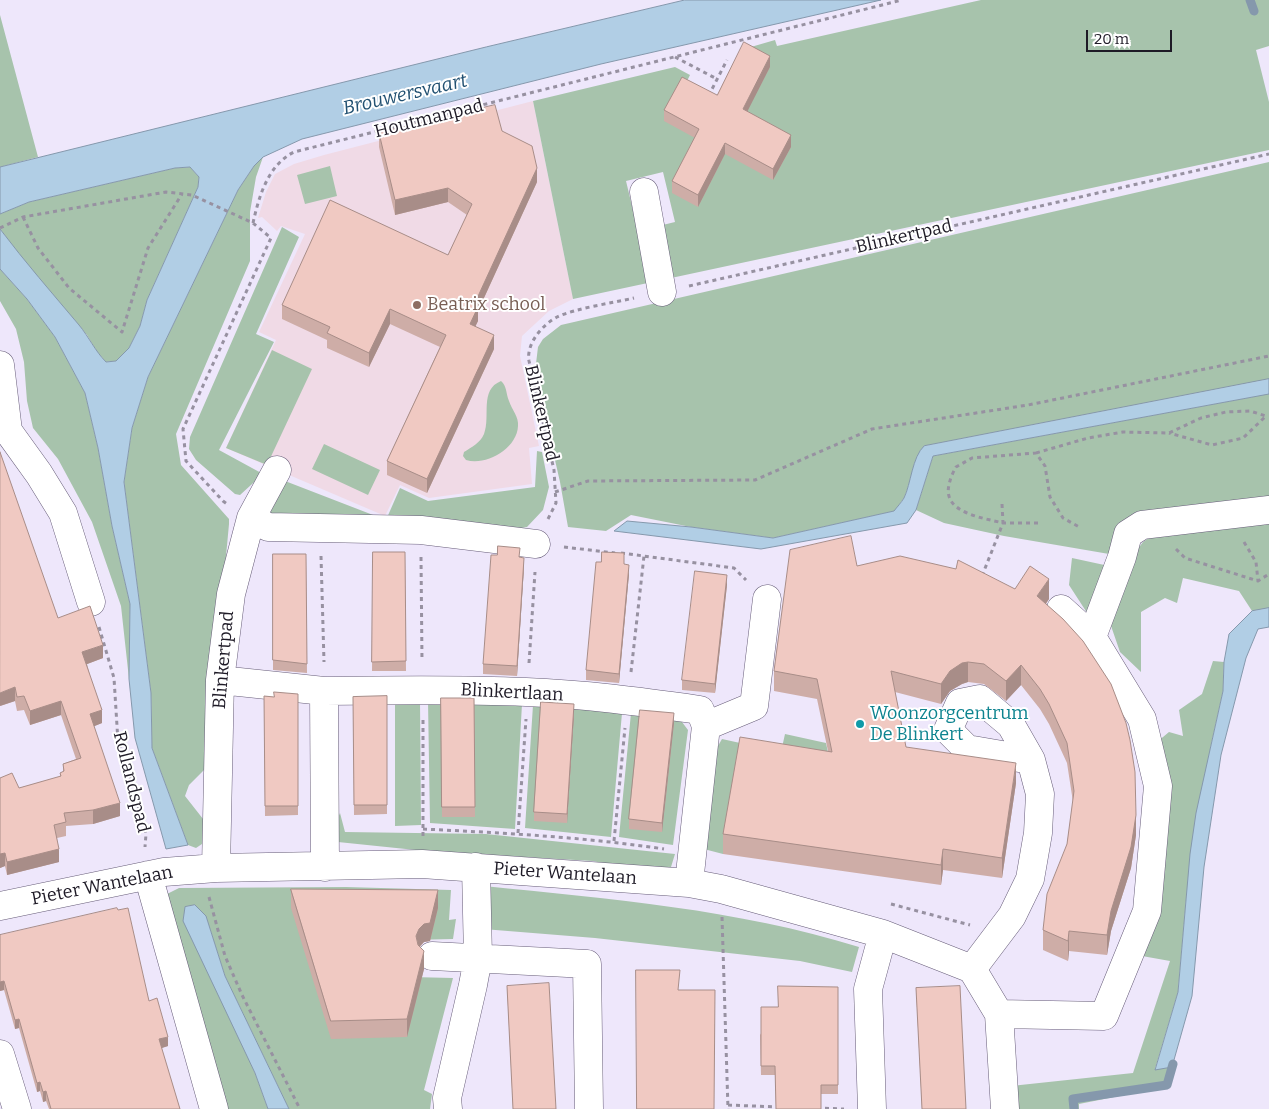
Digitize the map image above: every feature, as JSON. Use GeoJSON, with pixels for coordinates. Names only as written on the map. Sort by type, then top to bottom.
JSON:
{"type":"FeatureCollection","features":[{"type":"Feature","properties":{"kind":"street"},"geometry":{"type":"LineString","coordinates":[[644,192],[662,292]]}},
{"type":"Feature","properties":{"kind":"street"},"geometry":{"type":"LineString","coordinates":[[0,365],[8,431],[39,474],[63,513],[90,602]]}},
{"type":"Feature","properties":{"kind":"street"},"geometry":{"type":"LineString","coordinates":[[277,470],[251,518],[268,526],[421,530],[536,544]]}},
{"type":"Feature","properties":{"kind":"street"},"geometry":{"type":"LineString","coordinates":[[1092,637],[1122,557],[1128,534],[1142,525],[1269,510]]}},
{"type":"Feature","properties":{"kind":"street","name":"Blinkertpad"},"geometry":{"type":"LineString","coordinates":[[209,869],[220,680],[230,594],[251,518]]}},
{"type":"Feature","properties":{"kind":"street"},"geometry":{"type":"LineString","coordinates":[[689,883],[706,726],[754,706],[767,599]]}},
{"type":"Feature","properties":{"kind":"street"},"geometry":{"type":"LineString","coordinates":[[999,1014],[1104,1016],[1147,911],[1158,786],[1142,719],[1092,637],[1061,609]]}},
{"type":"Feature","properties":{"kind":"street"},"geometry":{"type":"LineString","coordinates":[[220,680],[324,691],[326,867]]}},
{"type":"Feature","properties":{"kind":"street","name":"Blinkertlaan"},"geometry":{"type":"LineString","coordinates":[[324,691],[422,689],[527,692],[619,700],[700,710],[706,726]]}},
{"type":"Feature","properties":{"kind":"street"},"geometry":{"type":"LineString","coordinates":[[1005,1109],[999,1014],[972,969],[1012,916],[1030,879],[1038,833],[1040,794],[1031,760]]}},
{"type":"Feature","properties":{"kind":"street","name":"Pieter Wantelaan"},"geometry":{"type":"LineString","coordinates":[[0,906],[164,872],[209,869],[422,864],[476,867],[689,883],[721,889],[883,934],[972,969]]}},
{"type":"Feature","properties":{"kind":"street"},"geometry":{"type":"LineString","coordinates":[[448,1109],[447,1098],[474,984],[478,958],[476,867]]}},
{"type":"Feature","properties":{"kind":"street"},"geometry":{"type":"LineString","coordinates":[[148,875],[214,1109]]}},
{"type":"Feature","properties":{"kind":"street"},"geometry":{"type":"LineString","coordinates":[[872,1109],[868,989],[883,934]]}},
{"type":"Feature","properties":{"kind":"street"},"geometry":{"type":"LineString","coordinates":[[432,956],[587,964],[589,1109]]}},
{"type":"Feature","properties":{"kind":"street"},"geometry":{"type":"LineString","coordinates":[[0,1054],[17,1109]]}},
{"type":"Feature","properties":{"kind":"path","name":"Houtmanpad"},"geometry":{"type":"LineString","coordinates":[[253,223],[261,194],[272,171],[286,156],[294,152],[902,0]]}},
{"type":"Feature","properties":{"kind":"path"},"geometry":{"type":"LineString","coordinates":[[675,57],[717,79]]}},
{"type":"Feature","properties":{"kind":"path"},"geometry":{"type":"LineString","coordinates":[[702,89],[710,93],[727,60]]}},
{"type":"Feature","properties":{"kind":"path"},"geometry":{"type":"LineString","coordinates":[[712,88],[718,92]]}},
{"type":"Feature","properties":{"kind":"path","name":"Blinkertpad"},"geometry":{"type":"LineString","coordinates":[[536,544],[556,503],[554,470],[529,361],[529,349],[538,334],[557,318],[662,292],[1269,154]]}},
{"type":"Feature","properties":{"kind":"path"},"geometry":{"type":"LineString","coordinates":[[0,228],[23,217],[166,192],[192,195],[253,223],[271,238],[183,429],[186,461],[223,501],[251,518]]}},
{"type":"Feature","properties":{"kind":"path"},"geometry":{"type":"LineString","coordinates":[[23,217],[38,248],[69,288],[122,332],[148,248],[182,194]]}},
{"type":"Feature","properties":{"kind":"path"},"geometry":{"type":"LineString","coordinates":[[555,492],[588,481],[755,480],[872,429],[1028,405],[1269,356]]}},
{"type":"Feature","properties":{"kind":"path"},"geometry":{"type":"LineString","coordinates":[[1169,433],[1201,418],[1226,412],[1250,411],[1268,415]]}},
{"type":"Feature","properties":{"kind":"path"},"geometry":{"type":"LineString","coordinates":[[1040,523],[1003,523],[981,518],[957,508],[950,502],[948,486],[956,466],[972,458],[1036,453],[1088,438],[1123,432],[1169,433],[1212,445],[1243,438],[1268,415]]}},
{"type":"Feature","properties":{"kind":"path"},"geometry":{"type":"LineString","coordinates":[[1036,453],[1045,466],[1050,497],[1063,518],[1081,528]]}},
{"type":"Feature","properties":{"kind":"path"},"geometry":{"type":"LineString","coordinates":[[980,581],[1003,523],[1002,504]]}},
{"type":"Feature","properties":{"kind":"path"},"geometry":{"type":"LineString","coordinates":[[320,528],[324,691]]}},
{"type":"Feature","properties":{"kind":"path"},"geometry":{"type":"LineString","coordinates":[[1236,538],[1243,541],[1256,562],[1258,581]]}},
{"type":"Feature","properties":{"kind":"path"},"geometry":{"type":"LineString","coordinates":[[1243,541],[1252,538]]}},
{"type":"Feature","properties":{"kind":"path"},"geometry":{"type":"LineString","coordinates":[[536,544],[734,568],[767,599]]}},
{"type":"Feature","properties":{"kind":"path"},"geometry":{"type":"LineString","coordinates":[[1182,544],[1175,548],[1185,558],[1258,581],[1269,574]]}},
{"type":"Feature","properties":{"kind":"path","name":"Rollandspad"},"geometry":{"type":"LineString","coordinates":[[90,602],[114,678],[118,742],[146,834],[144,856],[148,875]]}},
{"type":"Feature","properties":{"kind":"path"},"geometry":{"type":"LineString","coordinates":[[209,869],[225,956],[242,995],[300,1109]]}},
{"type":"Feature","properties":{"kind":"path"},"geometry":{"type":"LineString","coordinates":[[721,889],[728,1107],[787,1107]]}},
{"type":"Feature","properties":{"kind":"path"},"geometry":{"type":"LineString","coordinates":[[807,1108],[847,1109]]}},
{"type":"Feature","properties":{"kind":"shaded area","name":"Beatrix school"},"geometry":{"type":"Polygon","coordinates":[[[533,101],[573,299],[549,311],[522,336],[520,356],[539,446],[529,448],[532,484],[429,498],[400,485],[385,516],[226,448],[276,340],[259,332],[305,234],[281,226],[277,231],[262,217],[258,218],[266,192],[275,174],[294,164],[324,155],[533,101]]]}},
{"type":"Feature","properties":{"kind":"green space"},"geometry":{"type":"Polygon","coordinates":[[[981,0],[1269,0],[1269,46],[1256,50],[1269,102],[1269,150],[573,299],[533,101],[675,67],[690,75],[687,81],[738,118],[744,49],[775,40],[777,46],[981,0]],[[663,172],[626,181],[638,231],[675,222],[663,172]]]}},
{"type":"Feature","properties":{"kind":"green space"},"geometry":{"type":"Polygon","coordinates":[[[0,15],[38,157],[0,167],[0,15]]]}},
{"type":"Feature","properties":{"kind":"green space"},"geometry":{"type":"Polygon","coordinates":[[[263,157],[256,177],[250,212],[250,261],[176,434],[181,465],[229,519],[209,738],[204,770],[189,785],[185,796],[207,824],[208,840],[196,848],[188,845],[152,748],[151,693],[124,482],[132,428],[148,377],[238,190],[254,166],[263,157]]]}},
{"type":"Feature","properties":{"kind":"green space"},"geometry":{"type":"Polygon","coordinates":[[[1269,162],[1269,379],[924,446],[904,498],[895,511],[773,538],[691,527],[631,515],[606,531],[568,527],[560,482],[535,372],[538,347],[543,339],[561,325],[1269,162]]]}},
{"type":"Feature","properties":{"kind":"green space"},"geometry":{"type":"Polygon","coordinates":[[[330,166],[337,196],[305,204],[297,175],[330,166]]]}},
{"type":"Feature","properties":{"kind":"green space"},"geometry":{"type":"Polygon","coordinates":[[[190,167],[199,177],[198,187],[147,300],[140,326],[129,348],[116,361],[106,362],[97,352],[87,335],[24,261],[0,229],[0,214],[29,202],[175,168],[190,167]]]}},
{"type":"Feature","properties":{"kind":"green space"},"geometry":{"type":"Polygon","coordinates":[[[282,227],[299,237],[256,334],[274,342],[219,450],[263,474],[240,495],[235,494],[196,460],[189,449],[190,437],[282,227]]]}},
{"type":"Feature","properties":{"kind":"green space"},"geometry":{"type":"Polygon","coordinates":[[[0,269],[27,299],[55,337],[85,393],[130,604],[129,679],[121,606],[92,522],[58,459],[33,428],[27,401],[24,362],[16,329],[0,301],[0,269]]]}},
{"type":"Feature","properties":{"kind":"green space"},"geometry":{"type":"Polygon","coordinates":[[[272,350],[312,369],[267,465],[226,448],[272,350]]]}},
{"type":"Feature","properties":{"kind":"green space"},"geometry":{"type":"Polygon","coordinates":[[[501,381],[517,420],[516,434],[512,442],[499,454],[482,460],[466,460],[463,456],[464,452],[478,442],[484,434],[490,391],[494,385],[501,381]]]}},
{"type":"Feature","properties":{"kind":"green space"},"geometry":{"type":"Polygon","coordinates":[[[1269,391],[1269,502],[1131,520],[1115,555],[1004,536],[944,523],[916,510],[933,456],[1252,397],[1269,391]]]}},
{"type":"Feature","properties":{"kind":"green space"},"geometry":{"type":"Polygon","coordinates":[[[324,444],[380,470],[368,495],[312,469],[324,444]]]}},
{"type":"Feature","properties":{"kind":"green space"},"geometry":{"type":"Polygon","coordinates":[[[537,451],[542,452],[549,487],[543,510],[527,527],[510,530],[269,515],[285,481],[386,520],[400,488],[428,501],[535,487],[537,451]]]}},
{"type":"Feature","properties":{"kind":"green space"},"geometry":{"type":"Polygon","coordinates":[[[1269,517],[1269,608],[1252,611],[1239,591],[1183,578],[1177,603],[1165,598],[1141,612],[1141,672],[1120,652],[1110,623],[1130,559],[1143,542],[1156,533],[1269,517]]]}},
{"type":"Feature","properties":{"kind":"green space"},"geometry":{"type":"Polygon","coordinates":[[[1072,558],[1109,566],[1093,622],[1069,585],[1072,558]]]}},
{"type":"Feature","properties":{"kind":"green space"},"geometry":{"type":"Polygon","coordinates":[[[1213,661],[1224,662],[1223,691],[1211,745],[1186,901],[1178,992],[1155,1069],[1172,1067],[1170,1086],[1079,1104],[1079,1109],[1013,1109],[1011,1086],[1133,1073],[1170,961],[1142,956],[1157,742],[1169,732],[1183,736],[1179,710],[1202,694],[1213,661]]]}},
{"type":"Feature","properties":{"kind":"green space"},"geometry":{"type":"Polygon","coordinates":[[[420,700],[421,825],[395,826],[395,701],[420,700]]]}},
{"type":"Feature","properties":{"kind":"green space"},"geometry":{"type":"Polygon","coordinates":[[[428,701],[522,704],[515,829],[430,823],[428,701]]]}},
{"type":"Feature","properties":{"kind":"green space"},"geometry":{"type":"Polygon","coordinates":[[[533,705],[622,713],[611,837],[525,828],[533,705]]]}},
{"type":"Feature","properties":{"kind":"green space"},"geometry":{"type":"Polygon","coordinates":[[[631,713],[679,718],[688,730],[673,845],[619,837],[631,713]]]}},
{"type":"Feature","properties":{"kind":"green space"},"geometry":{"type":"Polygon","coordinates":[[[785,734],[826,743],[832,772],[740,757],[723,854],[700,848],[711,758],[722,739],[781,752],[785,734]]]}},
{"type":"Feature","properties":{"kind":"green space"},"geometry":{"type":"Polygon","coordinates":[[[340,813],[345,832],[486,834],[675,854],[671,867],[656,874],[593,861],[435,852],[338,842],[336,823],[340,813]]]}},
{"type":"Feature","properties":{"kind":"green space"},"geometry":{"type":"Polygon","coordinates":[[[484,886],[626,901],[720,914],[813,934],[859,947],[852,972],[800,961],[595,938],[483,929],[484,886]]]}},
{"type":"Feature","properties":{"kind":"green space"},"geometry":{"type":"Polygon","coordinates":[[[346,887],[451,890],[449,920],[456,919],[453,939],[412,940],[411,977],[453,978],[424,1090],[432,1094],[430,1109],[289,1109],[225,976],[206,917],[195,905],[185,907],[255,1073],[268,1109],[226,1109],[165,895],[179,888],[346,887]]]}},
{"type":"Feature","properties":{"kind":"water","name":"Brouwersvaart"},"geometry":{"type":"Polygon","coordinates":[[[685,0],[881,0],[601,64],[302,139],[263,157],[254,166],[238,190],[148,377],[132,428],[124,482],[151,693],[152,748],[188,845],[166,849],[135,738],[129,679],[130,604],[85,393],[55,337],[27,299],[0,269],[0,229],[79,325],[102,358],[106,362],[116,361],[129,348],[140,326],[147,300],[198,187],[199,177],[190,167],[175,168],[29,202],[0,214],[0,167],[685,0]]]}},
{"type":"Feature","properties":{"kind":"water"},"geometry":{"type":"Polygon","coordinates":[[[1269,379],[1269,394],[933,456],[916,510],[907,523],[761,549],[614,531],[627,521],[773,538],[894,511],[904,498],[914,464],[924,446],[1269,379]]]}},
{"type":"Feature","properties":{"kind":"water"},"geometry":{"type":"Polygon","coordinates":[[[1269,608],[1269,627],[1258,629],[1246,658],[1221,755],[1204,867],[1192,996],[1172,1067],[1155,1070],[1178,992],[1190,854],[1196,813],[1223,691],[1224,662],[1229,634],[1252,611],[1269,608]]]}},
{"type":"Feature","properties":{"kind":"water"},"geometry":{"type":"Polygon","coordinates":[[[195,905],[206,916],[225,976],[289,1109],[268,1109],[255,1073],[183,921],[185,907],[195,905]]]}},
{"type":"Feature","properties":{"kind":"building"},"geometry":{"type":"Polygon","coordinates":[[[744,42],[770,56],[743,109],[791,135],[773,169],[725,143],[698,195],[672,181],[699,129],[664,110],[682,77],[717,95],[744,42]]]}},
{"type":"Feature","properties":{"kind":"building"},"geometry":{"type":"Polygon","coordinates":[[[495,105],[502,131],[532,146],[537,168],[474,305],[478,307],[470,324],[494,335],[427,479],[387,461],[446,335],[390,309],[369,353],[327,333],[330,327],[282,305],[330,200],[448,255],[472,204],[448,188],[395,200],[379,133],[495,105]]]}},
{"type":"Feature","properties":{"kind":"building"},"geometry":{"type":"Polygon","coordinates":[[[0,452],[58,618],[90,606],[103,645],[82,652],[102,710],[90,714],[120,803],[93,810],[64,813],[66,822],[54,825],[59,849],[7,862],[5,853],[0,854],[0,778],[12,773],[19,788],[61,776],[60,773],[64,771],[63,764],[81,758],[61,701],[30,711],[24,696],[17,697],[15,687],[0,693],[0,452]]]}},
{"type":"Feature","properties":{"kind":"building"},"geometry":{"type":"Polygon","coordinates":[[[851,536],[857,566],[900,556],[956,569],[958,560],[1015,589],[1030,566],[1049,579],[1037,596],[1063,619],[1083,641],[1111,684],[1126,723],[1130,740],[1135,772],[1136,815],[1131,847],[1111,911],[1107,935],[1069,931],[1068,941],[1043,930],[1047,894],[1067,844],[1074,791],[1067,743],[1049,704],[1021,665],[1006,681],[984,664],[962,663],[950,671],[941,684],[891,671],[906,747],[1016,763],[1002,858],[943,849],[941,865],[723,834],[740,737],[832,752],[817,679],[774,671],[790,550],[851,536]]]}},
{"type":"Feature","properties":{"kind":"building"},"geometry":{"type":"Polygon","coordinates":[[[498,546],[520,548],[519,557],[524,558],[517,666],[483,664],[491,555],[497,555],[498,546]]]}},
{"type":"Feature","properties":{"kind":"building"},"geometry":{"type":"Polygon","coordinates":[[[373,552],[405,552],[406,661],[372,662],[373,552]]]}},
{"type":"Feature","properties":{"kind":"building"},"geometry":{"type":"Polygon","coordinates":[[[602,552],[624,553],[624,564],[629,565],[619,674],[586,670],[596,562],[601,562],[602,552]]]}},
{"type":"Feature","properties":{"kind":"building"},"geometry":{"type":"Polygon","coordinates":[[[273,554],[306,554],[307,664],[273,660],[273,554]]]}},
{"type":"Feature","properties":{"kind":"building"},"geometry":{"type":"Polygon","coordinates":[[[695,571],[727,575],[715,684],[682,680],[695,571]]]}},
{"type":"Feature","properties":{"kind":"building"},"geometry":{"type":"Polygon","coordinates":[[[274,692],[298,694],[298,806],[265,806],[264,696],[274,697],[274,692]]]}},
{"type":"Feature","properties":{"kind":"building"},"geometry":{"type":"Polygon","coordinates":[[[387,696],[387,805],[354,805],[353,697],[387,696]]]}},
{"type":"Feature","properties":{"kind":"building"},"geometry":{"type":"Polygon","coordinates":[[[441,698],[474,698],[475,807],[442,807],[441,698]]]}},
{"type":"Feature","properties":{"kind":"building"},"geometry":{"type":"Polygon","coordinates":[[[541,702],[574,704],[567,814],[534,812],[541,702]]]}},
{"type":"Feature","properties":{"kind":"building"},"geometry":{"type":"Polygon","coordinates":[[[640,710],[674,713],[662,823],[629,819],[640,710]]]}},
{"type":"Feature","properties":{"kind":"building"},"geometry":{"type":"Polygon","coordinates":[[[291,889],[438,890],[430,923],[424,924],[416,936],[418,945],[424,951],[407,1019],[331,1021],[291,889]]]}},
{"type":"Feature","properties":{"kind":"building"},"geometry":{"type":"Polygon","coordinates":[[[117,908],[118,910],[128,908],[149,1001],[157,998],[168,1037],[159,1039],[180,1109],[51,1109],[46,1091],[43,1092],[40,1082],[37,1083],[19,1019],[15,1020],[4,981],[0,982],[0,935],[117,908]]]}},
{"type":"Feature","properties":{"kind":"building"},"geometry":{"type":"Polygon","coordinates":[[[636,970],[680,970],[678,990],[715,990],[714,1109],[637,1109],[636,970]]]}},
{"type":"Feature","properties":{"kind":"building"},"geometry":{"type":"Polygon","coordinates":[[[549,983],[556,1109],[513,1109],[507,986],[549,983]]]}},
{"type":"Feature","properties":{"kind":"building"},"geometry":{"type":"Polygon","coordinates":[[[778,986],[838,987],[838,1085],[821,1085],[821,1109],[776,1109],[775,1066],[761,1066],[761,1007],[778,1007],[778,986]]]}},
{"type":"Feature","properties":{"kind":"building"},"geometry":{"type":"Polygon","coordinates":[[[960,986],[966,1109],[922,1109],[916,988],[960,986]]]}},
{"type":"Feature","properties":{"kind":"waterway"},"geometry":{"type":"LineString","coordinates":[[1250,0],[1254,11]]}},
{"type":"Feature","properties":{"kind":"waterway"},"geometry":{"type":"LineString","coordinates":[[1074,1109],[1073,1099],[1167,1085],[1173,1064]]}},
{"type":"Feature","properties":{"kind":"place","name":"Beatrix school"},"geometry":{"type":"Point","coordinates":[417,305]}},
{"type":"Feature","properties":{"kind":"place","name":"Woonzorgcentrum De Blinkert"},"geometry":{"type":"Point","coordinates":[860,724]}}]}
